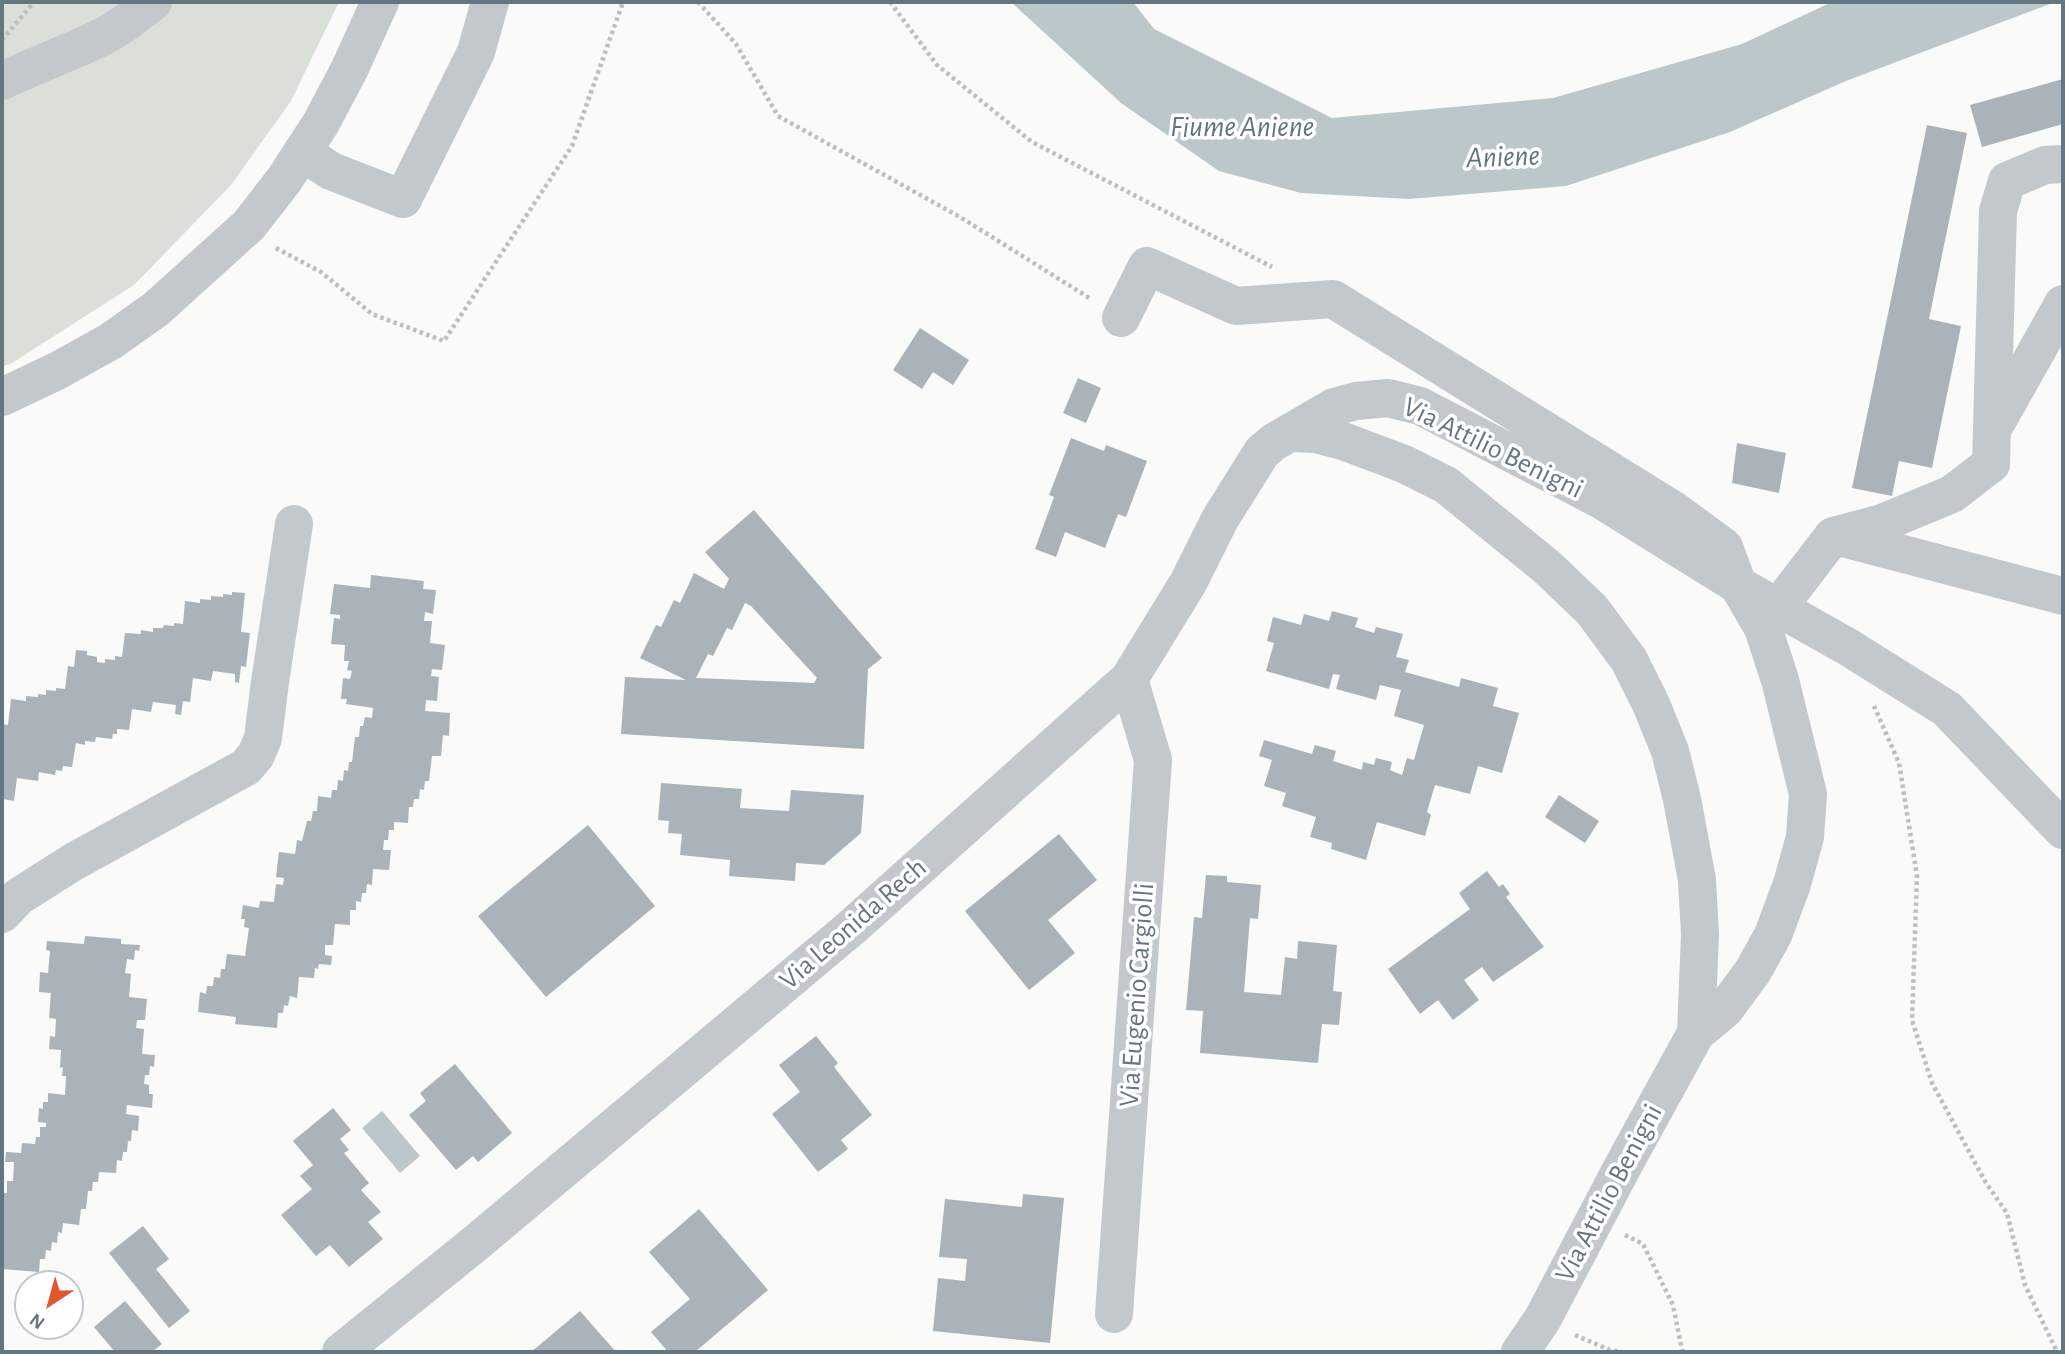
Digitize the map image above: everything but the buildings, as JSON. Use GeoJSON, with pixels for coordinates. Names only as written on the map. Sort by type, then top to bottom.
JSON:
{"type":"FeatureCollection","features":[{"type":"Feature","properties":{"kind":"street"},"geometry":{"type":"LineString","coordinates":[[2,81],[100,38],[153,2]]}},
{"type":"Feature","properties":{"kind":"street"},"geometry":{"type":"LineString","coordinates":[[2,397],[111,341],[156,309],[249,225],[284,180],[321,122],[350,68],[380,2]]}},
{"type":"Feature","properties":{"kind":"street"},"geometry":{"type":"LineString","coordinates":[[302,152],[331,171],[403,199],[476,52],[490,2]]}},
{"type":"Feature","properties":{"kind":"street"},"geometry":{"type":"LineString","coordinates":[[2063,164],[2045,165],[2007,181],[1998,211],[1991,464],[1952,494],[1882,523],[1833,536],[1770,618],[1848,648],[1947,709],[2063,830]]}},
{"type":"Feature","properties":{"kind":"street"},"geometry":{"type":"LineString","coordinates":[[1121,318],[1147,266],[1236,306],[1333,299],[1675,511],[1724,547],[1738,585]]}},
{"type":"Feature","properties":{"kind":"street"},"geometry":{"type":"LineString","coordinates":[[1992,430],[2063,304]]}},
{"type":"Feature","properties":{"kind":"street","name":"Via Attilio Benigni"},"geometry":{"type":"LineString","coordinates":[[1290,433],[1334,407],[1356,401],[1388,398],[1420,407],[1603,501],[1738,585],[1770,618],[1780,680],[1808,794],[1805,837],[1792,884],[1778,922],[1753,971],[1725,1009],[1696,1033],[1542,1320],[1520,1352]]}},
{"type":"Feature","properties":{"kind":"street","name":"Via Attilio Benigni"},"geometry":{"type":"LineString","coordinates":[[1290,433],[1316,434],[1352,444],[1404,464],[1446,485],[1547,567],[1583,601],[1629,660],[1670,751],[1685,812],[1697,880],[1700,934],[1696,1033]]}},
{"type":"Feature","properties":{"kind":"street","name":"Via Leonida Rech"},"geometry":{"type":"LineString","coordinates":[[341,1352],[477,1242],[851,928],[1129,680],[1188,583],[1220,519],[1262,452],[1290,433]]}},
{"type":"Feature","properties":{"kind":"street"},"geometry":{"type":"LineString","coordinates":[[2,914],[18,897],[73,862],[246,767],[256,755],[263,738],[295,524]]}},
{"type":"Feature","properties":{"kind":"street"},"geometry":{"type":"LineString","coordinates":[[1833,536],[2063,596]]}},
{"type":"Feature","properties":{"kind":"street","name":"Via Eugenio Cargiolli"},"geometry":{"type":"LineString","coordinates":[[1114,1314],[1153,760],[1129,680]]}},
{"type":"Feature","properties":{"kind":"path"},"geometry":{"type":"LineString","coordinates":[[2,41],[34,2]]}},
{"type":"Feature","properties":{"kind":"path"},"geometry":{"type":"LineString","coordinates":[[271,245],[321,272],[372,314],[444,341],[572,146],[624,2]]}},
{"type":"Feature","properties":{"kind":"path"},"geometry":{"type":"LineString","coordinates":[[698,2],[736,44],[779,116],[960,217],[1121,318]]}},
{"type":"Feature","properties":{"kind":"path"},"geometry":{"type":"LineString","coordinates":[[890,2],[937,65],[1032,142],[1273,267]]}},
{"type":"Feature","properties":{"kind":"path"},"geometry":{"type":"LineString","coordinates":[[1874,705],[1899,763],[1917,876],[1912,1020],[1932,1083],[1986,1183],[2007,1213],[2025,1285],[2057,1352]]}},
{"type":"Feature","properties":{"kind":"path"},"geometry":{"type":"LineString","coordinates":[[1595,1221],[1643,1244],[1673,1305],[1684,1352]]}},
{"type":"Feature","properties":{"kind":"path"},"geometry":{"type":"LineString","coordinates":[[1542,1320],[1610,1350],[1621,1352]]}},
{"type":"Feature","properties":{"kind":"shaded area"},"geometry":{"type":"Polygon","coordinates":[[[2,2],[339,2],[291,101],[231,185],[134,285],[2,367],[2,2]]]}},
{"type":"Feature","properties":{"kind":"water","name":"Fiume Aniene"},"geometry":{"type":"Polygon","coordinates":[[[1011,2],[1133,2],[1154,29],[1332,118],[1553,98],[1742,44],[1832,2],[2055,2],[1846,81],[1730,132],[1566,186],[1409,199],[1301,193],[1219,171],[1121,103],[1011,2]]]}},
{"type":"Feature","properties":{"kind":"water"},"geometry":{"type":"Polygon","coordinates":[[[382,1111],[420,1156],[400,1173],[362,1128],[382,1111]]]}},
{"type":"Feature","properties":{"kind":"water label","name":"Aniene"},"geometry":{"type":"Point","coordinates":[1503,157]}}]}
